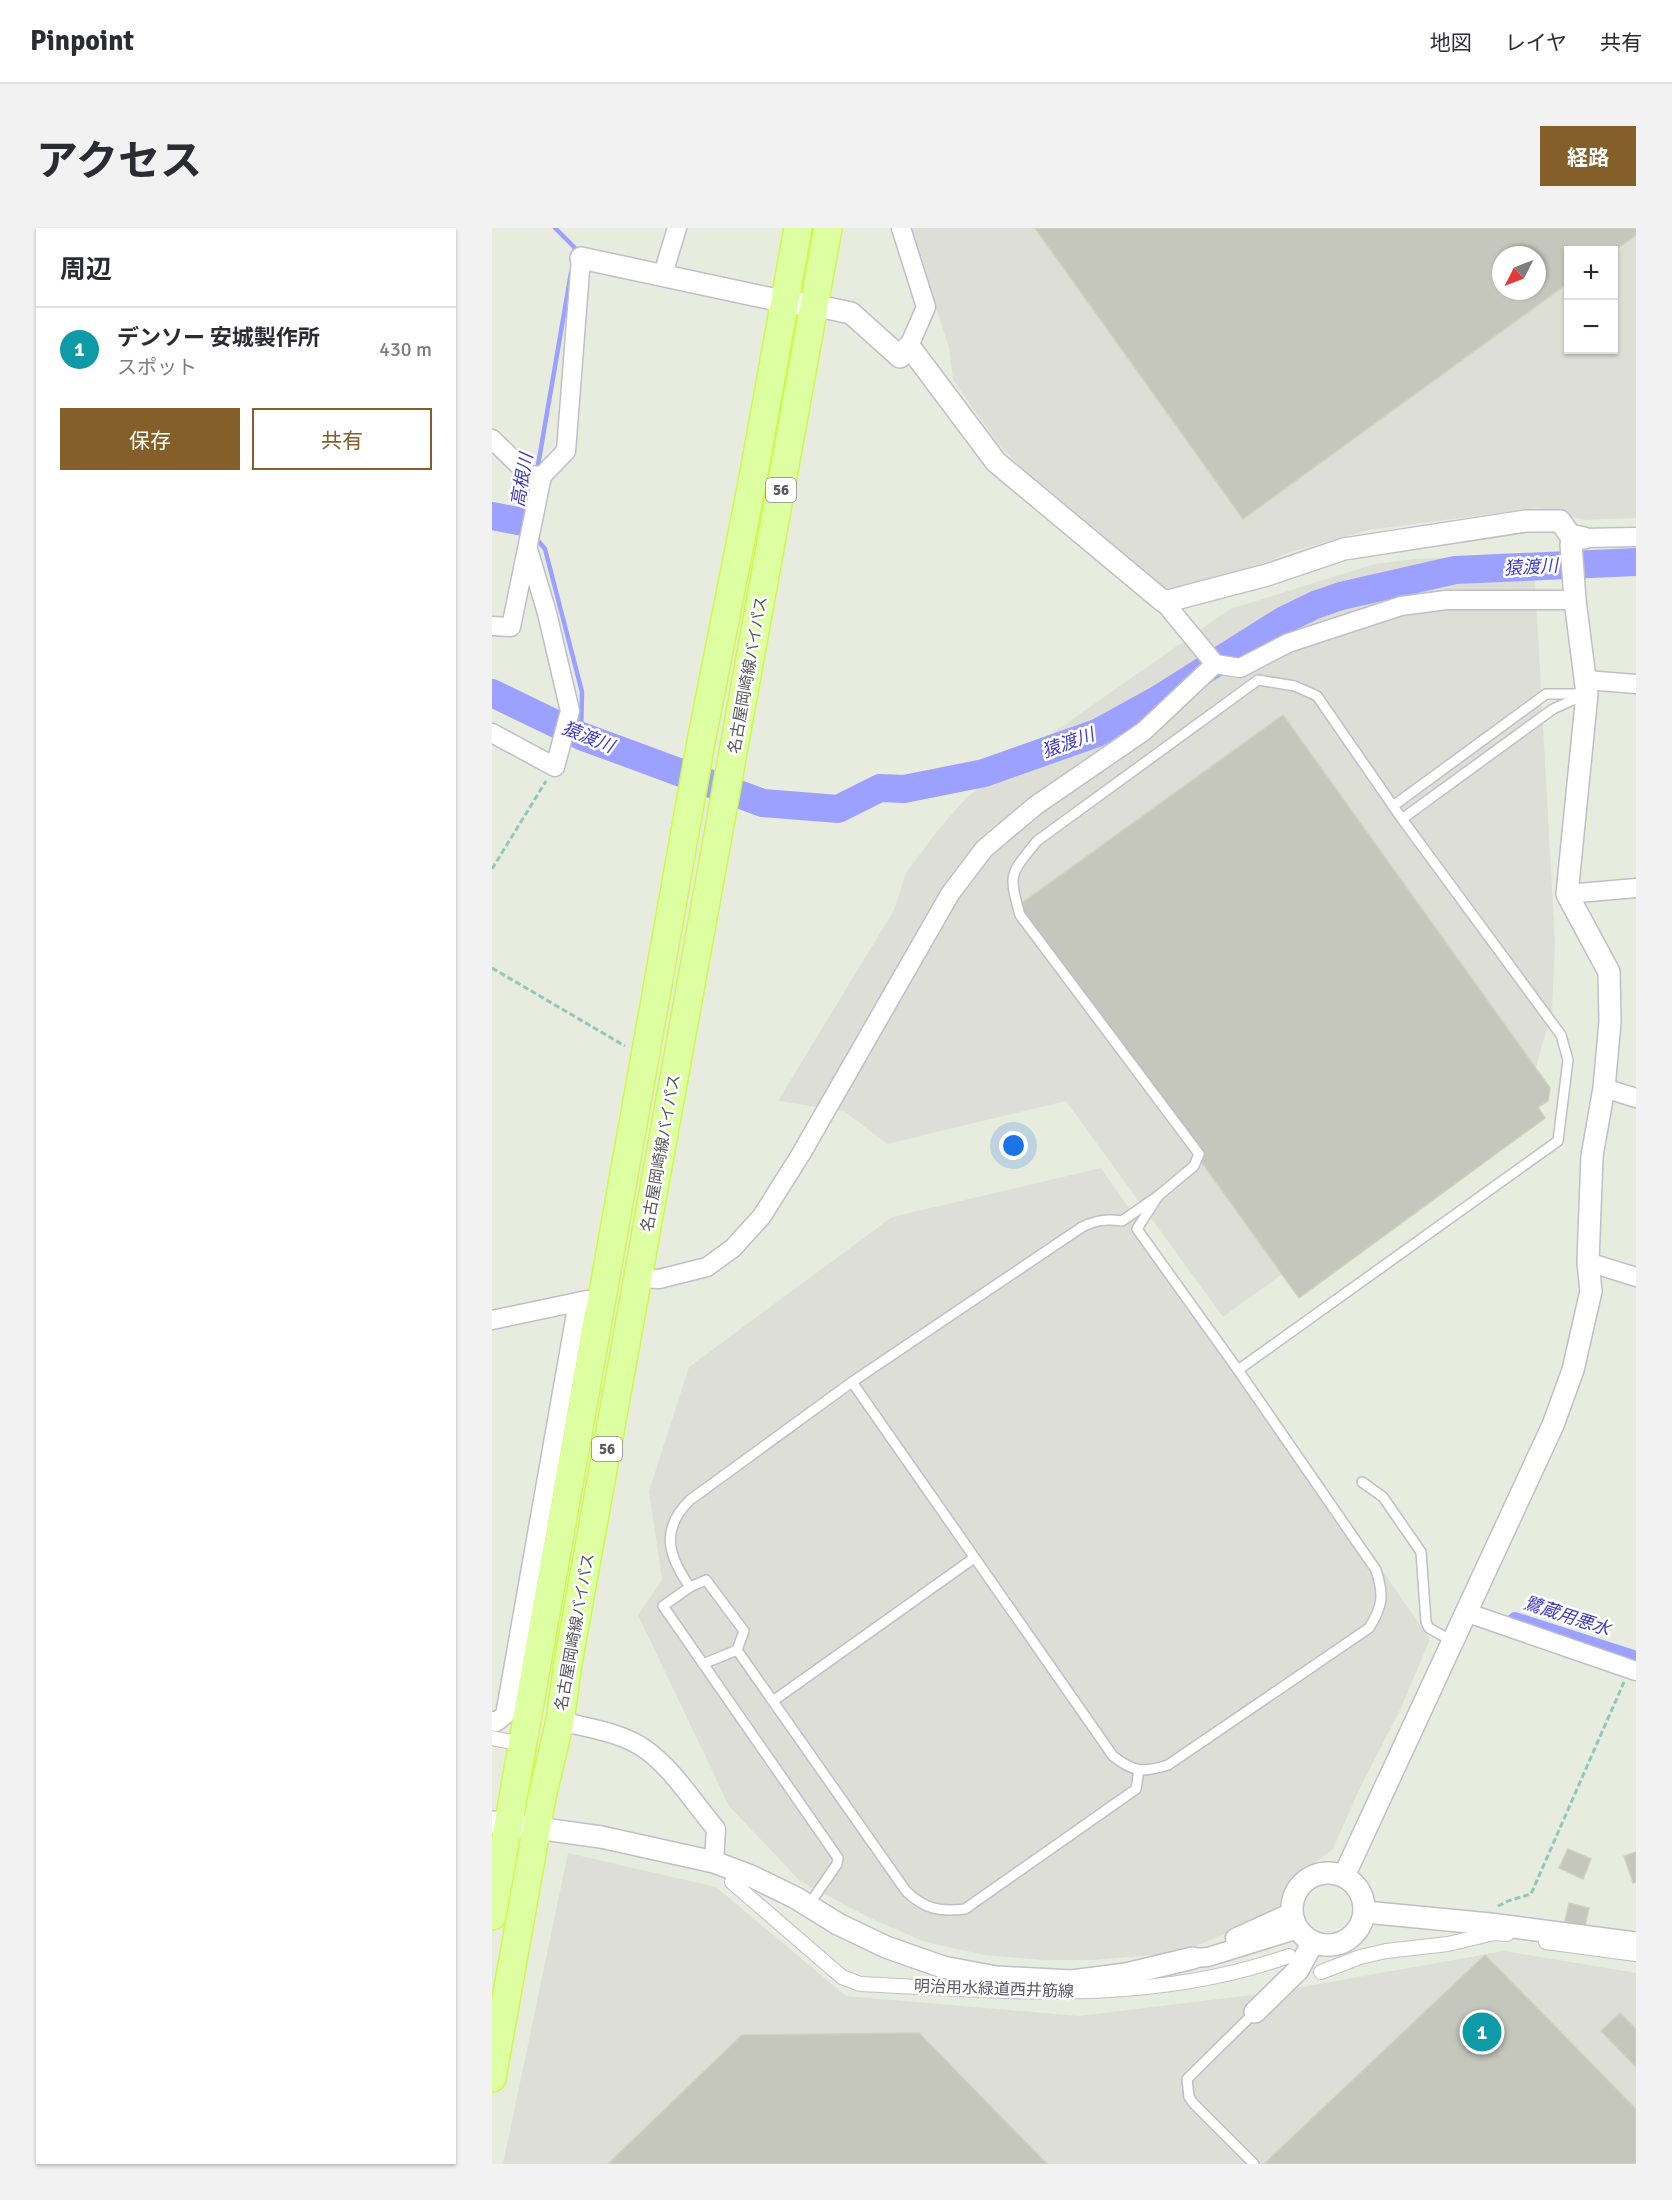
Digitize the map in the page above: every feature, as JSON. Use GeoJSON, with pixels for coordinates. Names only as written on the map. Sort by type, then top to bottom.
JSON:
{"type":"FeatureCollection","features":[{"type":"Feature","properties":{"kind":"main road","name":"名古屋岡崎線バイパス"},"geometry":{"type":"LineString","coordinates":[[492,1916],[500,1823],[590,1299],[644,1057],[798,228]]}},
{"type":"Feature","properties":{"kind":"main road","name":"名古屋岡崎線バイパス"},"geometry":{"type":"LineString","coordinates":[[492,2078],[536,1829],[560,1721],[568,1662],[828,228]]}},
{"type":"Feature","properties":{"kind":"street"},"geometry":{"type":"LineString","coordinates":[[663,274],[677,228]]}},
{"type":"Feature","properties":{"kind":"street"},"geometry":{"type":"LineString","coordinates":[[492,626],[511,627],[542,476],[566,451],[581,258],[786,302],[851,313],[900,357],[909,346],[926,307],[901,228]]}},
{"type":"Feature","properties":{"kind":"street"},"geometry":{"type":"LineString","coordinates":[[909,346],[996,462],[1164,602],[1215,664],[1240,668],[1288,643],[1401,606],[1446,600],[1575,600]]}},
{"type":"Feature","properties":{"kind":"street"},"geometry":{"type":"LineString","coordinates":[[492,439],[529,475],[542,476]]}},
{"type":"Feature","properties":{"kind":"street"},"geometry":{"type":"LineString","coordinates":[[1164,602],[1268,575],[1344,549],[1403,539],[1526,521],[1560,521],[1575,539],[1575,600],[1586,687],[1567,894],[1609,972],[1610,1022],[1604,1088],[1592,1156],[1588,1262],[1592,1291],[1574,1370],[1553,1425],[1344,1876]]}},
{"type":"Feature","properties":{"kind":"street"},"geometry":{"type":"LineString","coordinates":[[1575,539],[1636,537]]}},
{"type":"Feature","properties":{"kind":"street"},"geometry":{"type":"LineString","coordinates":[[492,733],[556,763],[570,711],[547,613],[528,549]]}},
{"type":"Feature","properties":{"kind":"street"},"geometry":{"type":"LineString","coordinates":[[638,1278],[658,1279],[707,1267],[733,1248],[762,1216],[801,1154],[950,894],[984,849],[1035,806],[1144,731],[1215,664]]}},
{"type":"Feature","properties":{"kind":"street"},"geometry":{"type":"LineString","coordinates":[[1586,687],[1636,684]]}},
{"type":"Feature","properties":{"kind":"street"},"geometry":{"type":"LineString","coordinates":[[1567,894],[1636,888]]}},
{"type":"Feature","properties":{"kind":"street"},"geometry":{"type":"LineString","coordinates":[[1604,1088],[1636,1098]]}},
{"type":"Feature","properties":{"kind":"street"},"geometry":{"type":"LineString","coordinates":[[1588,1262],[1636,1277]]}},
{"type":"Feature","properties":{"kind":"street"},"geometry":{"type":"LineString","coordinates":[[492,1320],[590,1299],[505,1715],[496,1722],[492,1721]]}},
{"type":"Feature","properties":{"kind":"street"},"geometry":{"type":"LineString","coordinates":[[1465,1612],[1633,1670]]}},
{"type":"Feature","properties":{"kind":"street"},"geometry":{"type":"LineString","coordinates":[[560,1721],[614,1734],[644,1748],[670,1773],[716,1829],[714,1862]]}},
{"type":"Feature","properties":{"kind":"street"},"geometry":{"type":"LineString","coordinates":[[492,1738],[507,1742]]}},
{"type":"Feature","properties":{"kind":"street"},"geometry":{"type":"LineString","coordinates":[[500,1823],[601,1837],[714,1862],[751,1876],[838,1924],[886,1947],[943,1967],[996,1977],[1072,1981],[1126,1974],[1193,1958],[1216,1945],[1302,1928],[1330,1945],[1347,1940],[1359,1928],[1365,1912],[1360,1891],[1344,1876],[1325,1872],[1308,1879],[1295,1893],[1302,1928],[1298,1970],[1255,2012]]}},
{"type":"Feature","properties":{"kind":"street","name":"明治用水緑道西井筋線"},"geometry":{"type":"LineString","coordinates":[[732,1882],[842,1977],[860,1984],[1028,1993],[1097,1992],[1199,1981],[1289,1956]]}},
{"type":"Feature","properties":{"kind":"street"},"geometry":{"type":"LineString","coordinates":[[1365,1912],[1490,1924],[1636,1944]]}},
{"type":"Feature","properties":{"kind":"street"},"geometry":{"type":"LineString","coordinates":[[1321,1972],[1375,1953],[1448,1944],[1494,1933],[1636,1954]]}},
{"type":"Feature","properties":{"kind":"lane"},"geometry":{"type":"LineString","coordinates":[[690,1587],[671,1553],[670,1531],[680,1509],[690,1500],[852,1382],[1082,1227],[1094,1221],[1107,1219],[1122,1221],[1158,1196],[1194,1166],[1199,1154],[1020,915],[1013,890],[1012,873],[1037,841],[1258,680],[1295,686],[1317,696],[1402,819],[1561,1035],[1568,1060],[1558,1141],[1238,1370]]}},
{"type":"Feature","properties":{"kind":"lane"},"geometry":{"type":"LineString","coordinates":[[1393,806],[1546,694],[1586,687]]}},
{"type":"Feature","properties":{"kind":"lane"},"geometry":{"type":"LineString","coordinates":[[1402,819],[1586,687]]}},
{"type":"Feature","properties":{"kind":"lane"},"geometry":{"type":"LineString","coordinates":[[852,1382],[1113,1756],[1127,1767],[1139,1770],[1168,1766],[1369,1628],[1378,1615],[1382,1588],[1376,1570],[1137,1229],[1158,1196]]}},
{"type":"Feature","properties":{"kind":"lane"},"geometry":{"type":"LineString","coordinates":[[1362,1482],[1383,1497],[1420,1552],[1426,1622],[1429,1628],[1452,1641]]}},
{"type":"Feature","properties":{"kind":"lane"},"geometry":{"type":"LineString","coordinates":[[772,1701],[974,1558]]}},
{"type":"Feature","properties":{"kind":"lane"},"geometry":{"type":"LineString","coordinates":[[703,1664],[736,1650],[744,1631],[706,1580],[690,1587],[663,1606],[703,1664],[838,1858],[837,1864],[808,1906]]}},
{"type":"Feature","properties":{"kind":"lane"},"geometry":{"type":"LineString","coordinates":[[736,1650],[906,1891],[917,1903],[947,1911],[964,1909],[1136,1789],[1139,1770]]}},
{"type":"Feature","properties":{"kind":"lane"},"geometry":{"type":"LineString","coordinates":[[1254,2164],[1194,2104],[1189,2097],[1187,2079],[1255,2012]]}},
{"type":"Feature","properties":{"kind":"path"},"geometry":{"type":"LineString","coordinates":[[492,869],[556,763]]}},
{"type":"Feature","properties":{"kind":"path"},"geometry":{"type":"LineString","coordinates":[[492,968],[644,1057]]}},
{"type":"Feature","properties":{"kind":"path"},"geometry":{"type":"LineString","coordinates":[[1490,1924],[1496,1908],[1508,1901],[1531,1894],[1633,1670]]}},
{"type":"Feature","properties":{"kind":"shaded area"},"geometry":{"type":"Polygon","coordinates":[[[910,228],[1636,228],[1636,518],[1584,520],[1536,508],[1369,530],[1290,552],[1174,603],[1159,603],[999,445],[953,380],[949,348],[910,228]]]}},
{"type":"Feature","properties":{"kind":"shaded area"},"geometry":{"type":"Polygon","coordinates":[[[1527,555],[1534,562],[1555,943],[1552,1010],[1528,1096],[1223,1317],[1066,1101],[887,1144],[844,1111],[778,1101],[894,910],[906,873],[938,830],[966,798],[1011,762],[1230,609],[1375,564],[1414,559],[1527,555]]]}},
{"type":"Feature","properties":{"kind":"shaded area"},"geometry":{"type":"Polygon","coordinates":[[[1101,1168],[1430,1639],[1401,1708],[1359,1790],[1333,1849],[1289,1882],[1280,1910],[1271,1916],[1178,1953],[1092,1960],[1042,1960],[984,1955],[922,1941],[866,1916],[800,1881],[729,1806],[638,1615],[662,1580],[649,1491],[689,1367],[892,1217],[1101,1168]]]}},
{"type":"Feature","properties":{"kind":"shaded area"},"geometry":{"type":"Polygon","coordinates":[[[568,1853],[716,1887],[846,1996],[1079,2016],[1268,1993],[1504,1951],[1636,1973],[1636,2164],[503,2164],[568,1853]]]}},
{"type":"Feature","properties":{"kind":"building"},"geometry":{"type":"Polygon","coordinates":[[[1035,228],[1636,228],[1636,235],[1618,248],[1618,246],[1564,246],[1564,286],[1546,299],[1546,246],[1492,246],[1492,300],[1545,300],[1243,519],[1035,228]]]}},
{"type":"Feature","properties":{"kind":"building"},"geometry":{"type":"Polygon","coordinates":[[[1283,715],[1550,1088],[1548,1101],[1538,1107],[1545,1118],[1299,1298],[1018,906],[1283,715]]]}},
{"type":"Feature","properties":{"kind":"building"},"geometry":{"type":"Polygon","coordinates":[[[1568,1849],[1591,1859],[1583,1879],[1559,1868],[1568,1849]]]}},
{"type":"Feature","properties":{"kind":"building"},"geometry":{"type":"Polygon","coordinates":[[[1636,1852],[1636,1882],[1633,1883],[1624,1856],[1636,1852]]]}},
{"type":"Feature","properties":{"kind":"building"},"geometry":{"type":"Polygon","coordinates":[[[1569,1903],[1589,1908],[1585,1926],[1565,1921],[1569,1903]]]}},
{"type":"Feature","properties":{"kind":"building"},"geometry":{"type":"Polygon","coordinates":[[[1485,1955],[1636,2109],[1636,2164],[1264,2164],[1485,1955]]]}},
{"type":"Feature","properties":{"kind":"building"},"geometry":{"type":"Polygon","coordinates":[[[1620,2013],[1636,2029],[1636,2067],[1601,2031],[1620,2013]]]}},
{"type":"Feature","properties":{"kind":"building"},"geometry":{"type":"Polygon","coordinates":[[[919,2033],[1047,2164],[608,2164],[742,2035],[919,2033]]]}},
{"type":"Feature","properties":{"kind":"waterway","name":"高根川"},"geometry":{"type":"LineString","coordinates":[[555,228],[575,248],[574,255]]}},
{"type":"Feature","properties":{"kind":"waterway","name":"高根川"},"geometry":{"type":"LineString","coordinates":[[537,471],[571,273]]}},
{"type":"Feature","properties":{"kind":"waterway"},"geometry":{"type":"LineString","coordinates":[[492,516],[528,523]]}},
{"type":"Feature","properties":{"kind":"waterway","name":"高根川"},"geometry":{"type":"LineString","coordinates":[[534,536],[545,549],[582,692],[581,736]]}},
{"type":"Feature","properties":{"kind":"waterway","name":"猿渡川"},"geometry":{"type":"LineString","coordinates":[[492,693],[581,736],[763,803],[838,809],[880,788],[904,789],[984,773],[1097,733],[1157,700],[1284,620],[1341,596],[1455,570],[1636,562]]}},
{"type":"Feature","properties":{"kind":"waterway","name":"鷺蔵用悪水"},"geometry":{"type":"LineString","coordinates":[[1515,1620],[1636,1659]]}},
{"type":"Feature","properties":{"kind":"place","name":"デンソー 安城製作所"},"geometry":{"type":"Point","coordinates":[1482,2032]}}]}
